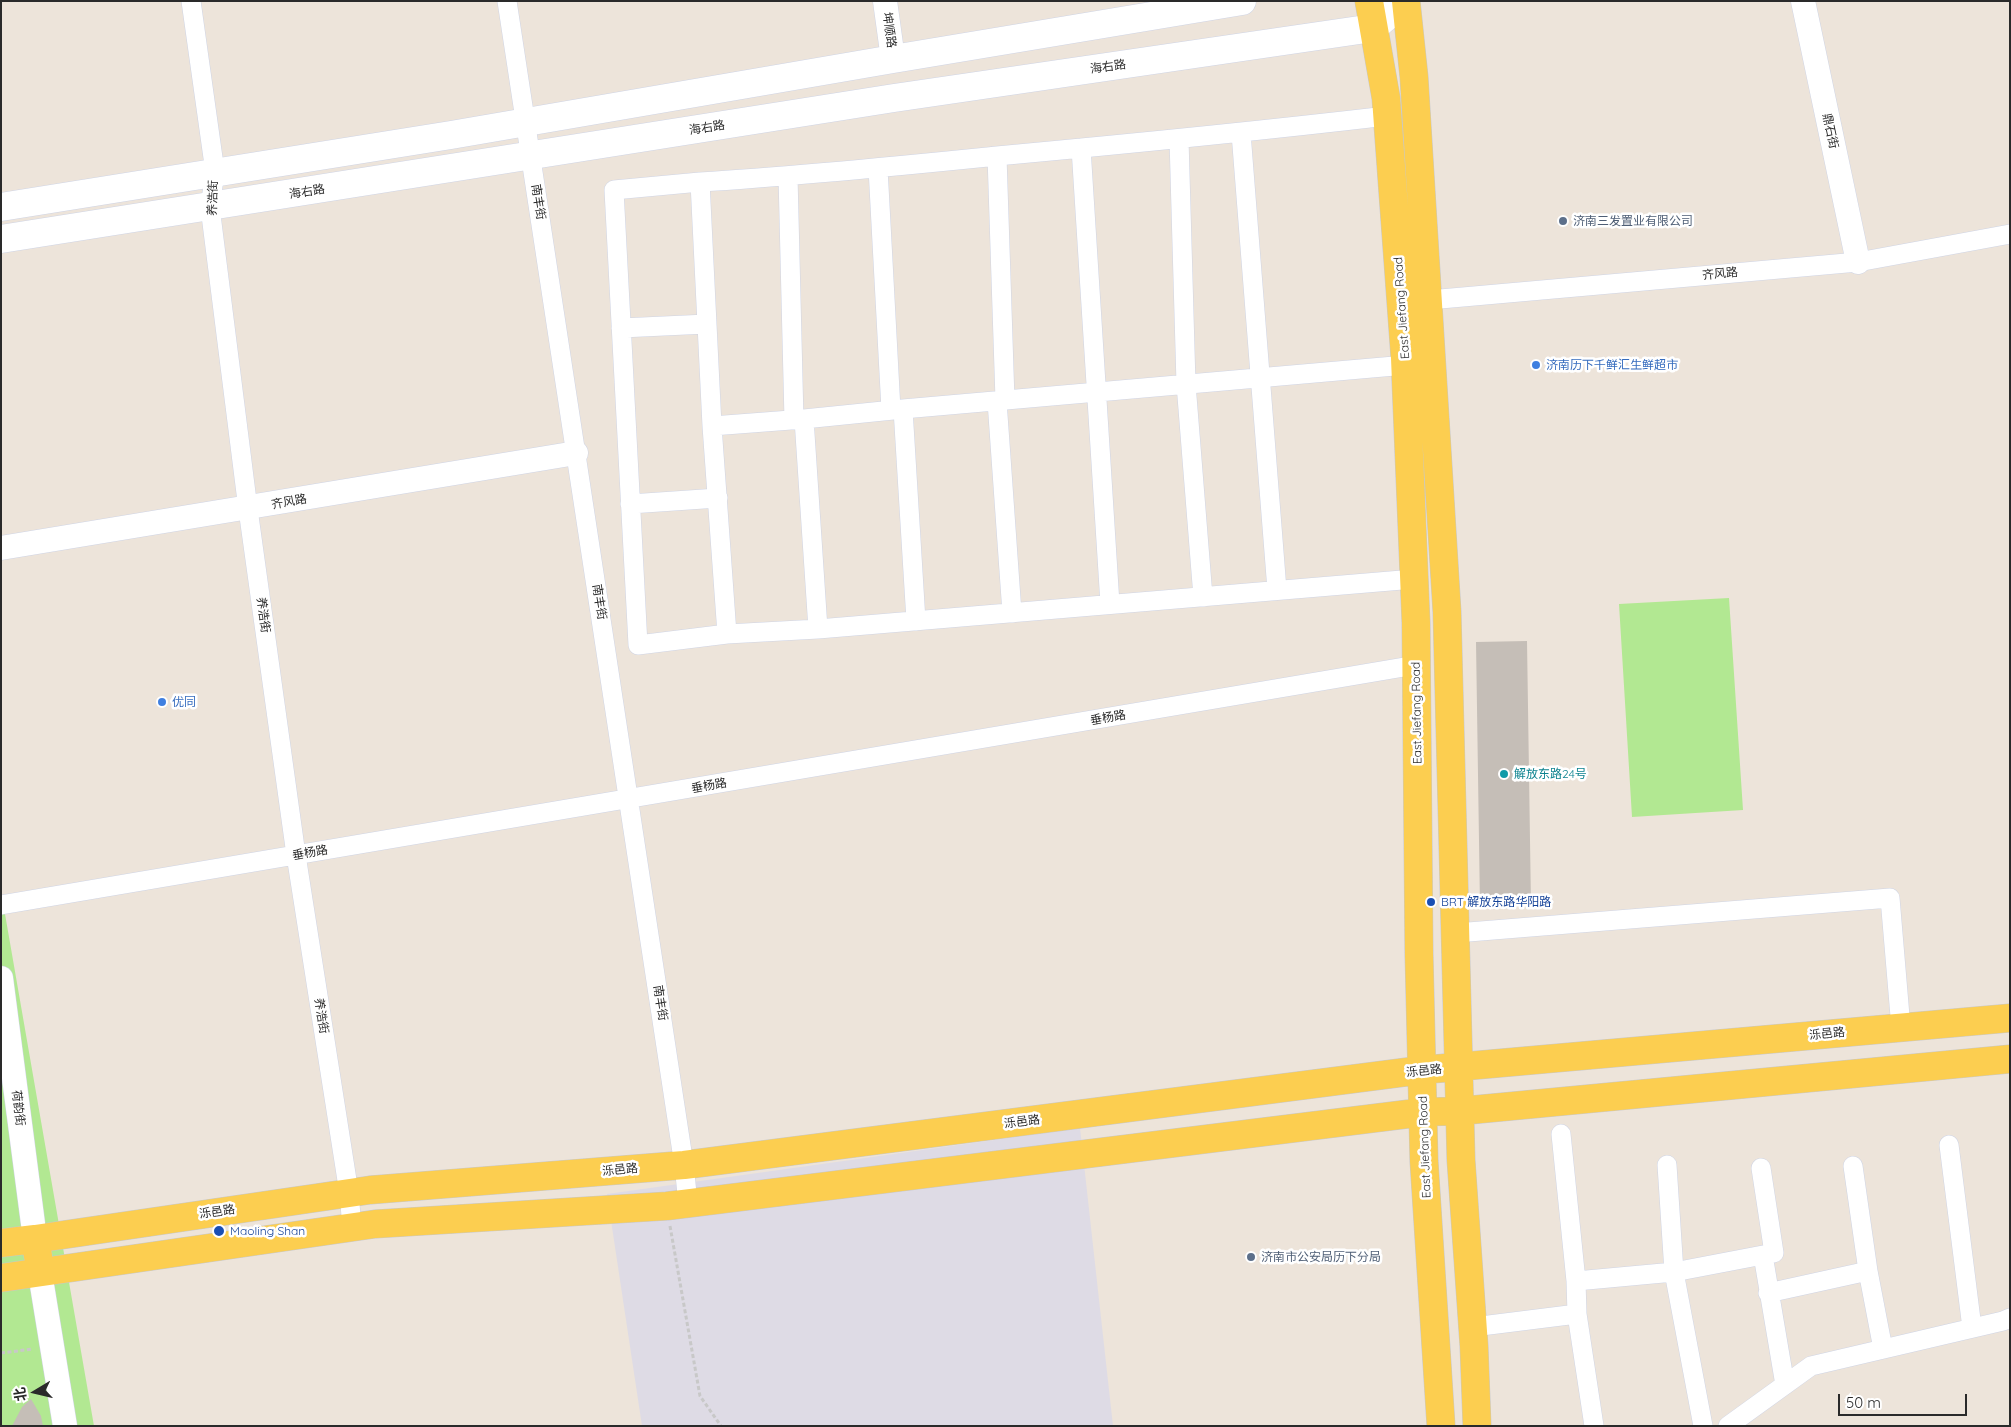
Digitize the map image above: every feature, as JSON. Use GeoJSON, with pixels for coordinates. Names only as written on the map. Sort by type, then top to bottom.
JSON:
{"type":"FeatureCollection","features":[{"type":"Feature","properties":{"kind":"main road"},"geometry":{"type":"LineString","coordinates":[[1,207],[526,122],[1242,1]]}},
{"type":"Feature","properties":{"kind":"main road","name":"East Jiefang Road"},"geometry":{"type":"LineString","coordinates":[[1369,1],[1386,98],[1406,365],[1416,665],[1424,1161],[1441,1426]]}},
{"type":"Feature","properties":{"kind":"main road"},"geometry":{"type":"LineString","coordinates":[[1373,28],[1405,1]]}},
{"type":"Feature","properties":{"kind":"main road"},"geometry":{"type":"LineString","coordinates":[[1405,1],[1414,77],[1447,612],[1461,1160],[1473,1327],[1477,1426]]}},
{"type":"Feature","properties":{"kind":"main road","name":"海右路"},"geometry":{"type":"LineString","coordinates":[[1,239],[531,157],[894,98],[1373,28]]}},
{"type":"Feature","properties":{"kind":"main road","name":"泺邑路"},"geometry":{"type":"LineString","coordinates":[[1,1243],[349,1193],[684,1165],[1422,1070],[2010,1018]]}},
{"type":"Feature","properties":{"kind":"main road"},"geometry":{"type":"LineString","coordinates":[[1,1278],[376,1224],[677,1204],[1424,1112],[1460,1111],[2010,1059]]}},
{"type":"Feature","properties":{"kind":"main road"},"geometry":{"type":"LineString","coordinates":[[35,1239],[40,1273]]}},
{"type":"Feature","properties":{"kind":"street","name":"养浩街"},"geometry":{"type":"LineString","coordinates":[[191,1],[214,172],[210,207],[248,509],[296,855],[349,1193],[352,1228]]}},
{"type":"Feature","properties":{"kind":"street","name":"南丰街"},"geometry":{"type":"LineString","coordinates":[[507,1],[684,1165],[677,1204]]}},
{"type":"Feature","properties":{"kind":"street","name":"坤顺路"},"geometry":{"type":"LineString","coordinates":[[885,1],[893,59]]}},
{"type":"Feature","properties":{"kind":"street","name":"鼎石街"},"geometry":{"type":"LineString","coordinates":[[1803,1],[1858,262]]}},
{"type":"Feature","properties":{"kind":"street"},"geometry":{"type":"LineString","coordinates":[[1387,116],[1241,133],[878,168],[614,190],[638,645],[727,634],[818,629],[1414,579]]}},
{"type":"Feature","properties":{"kind":"street"},"geometry":{"type":"LineString","coordinates":[[1241,133],[1277,590]]}},
{"type":"Feature","properties":{"kind":"street"},"geometry":{"type":"LineString","coordinates":[[1179,139],[1186,384],[1203,597]]}},
{"type":"Feature","properties":{"kind":"street"},"geometry":{"type":"LineString","coordinates":[[1081,148],[1095,392],[1110,604]]}},
{"type":"Feature","properties":{"kind":"street"},"geometry":{"type":"LineString","coordinates":[[997,156],[1001,401],[1012,613]]}},
{"type":"Feature","properties":{"kind":"street"},"geometry":{"type":"LineString","coordinates":[[878,168],[916,621]]}},
{"type":"Feature","properties":{"kind":"street"},"geometry":{"type":"LineString","coordinates":[[788,176],[799,420],[818,629]]}},
{"type":"Feature","properties":{"kind":"street"},"geometry":{"type":"LineString","coordinates":[[700,182],[712,426],[727,634]]}},
{"type":"Feature","properties":{"kind":"street","name":"齐风路"},"geometry":{"type":"LineString","coordinates":[[1429,300],[1858,262],[2010,234]]}},
{"type":"Feature","properties":{"kind":"street"},"geometry":{"type":"LineString","coordinates":[[622,328],[708,324]]}},
{"type":"Feature","properties":{"kind":"street"},"geometry":{"type":"LineString","coordinates":[[712,426],[799,420],[1406,365]]}},
{"type":"Feature","properties":{"kind":"street","name":"齐风路"},"geometry":{"type":"LineString","coordinates":[[1,548],[248,509],[576,453]]}},
{"type":"Feature","properties":{"kind":"street"},"geometry":{"type":"LineString","coordinates":[[630,504],[718,498]]}},
{"type":"Feature","properties":{"kind":"street","name":"垂杨路"},"geometry":{"type":"LineString","coordinates":[[1,905],[1416,665]]}},
{"type":"Feature","properties":{"kind":"street"},"geometry":{"type":"LineString","coordinates":[[1456,933],[1890,898],[1901,1028]]}},
{"type":"Feature","properties":{"kind":"street","name":"荷韵街"},"geometry":{"type":"LineString","coordinates":[[1,978],[35,1239]]}},
{"type":"Feature","properties":{"kind":"street"},"geometry":{"type":"LineString","coordinates":[[1561,1134],[1576,1281],[1577,1314],[1594,1426]]}},
{"type":"Feature","properties":{"kind":"street"},"geometry":{"type":"LineString","coordinates":[[1948,1145],[1972,1328]]}},
{"type":"Feature","properties":{"kind":"street"},"geometry":{"type":"LineString","coordinates":[[1667,1165],[1674,1272],[1703,1426]]}},
{"type":"Feature","properties":{"kind":"street"},"geometry":{"type":"LineString","coordinates":[[1853,1166],[1868,1271],[1883,1349]]}},
{"type":"Feature","properties":{"kind":"street"},"geometry":{"type":"LineString","coordinates":[[1576,1281],[1674,1272],[1774,1253],[1761,1168]]}},
{"type":"Feature","properties":{"kind":"street"},"geometry":{"type":"LineString","coordinates":[[1763,1255],[1785,1385]]}},
{"type":"Feature","properties":{"kind":"street"},"geometry":{"type":"LineString","coordinates":[[1768,1293],[1868,1271]]}},
{"type":"Feature","properties":{"kind":"street"},"geometry":{"type":"LineString","coordinates":[[40,1273],[65,1426]]}},
{"type":"Feature","properties":{"kind":"street"},"geometry":{"type":"LineString","coordinates":[[1473,1327],[1577,1314]]}},
{"type":"Feature","properties":{"kind":"street"},"geometry":{"type":"LineString","coordinates":[[1728,1426],[1811,1366],[2010,1318]]}},
{"type":"Feature","properties":{"kind":"path"},"geometry":{"type":"LineString","coordinates":[[677,1204],[700,1396],[721,1426]]}},
{"type":"Feature","properties":{"kind":"path"},"geometry":{"type":"LineString","coordinates":[[1,1353],[52,1346]]}},
{"type":"Feature","properties":{"kind":"shaded area"},"geometry":{"type":"Polygon","coordinates":[[[1080,1128],[1113,1426],[642,1426],[607,1194],[1080,1128]]]}},
{"type":"Feature","properties":{"kind":"green space"},"geometry":{"type":"Polygon","coordinates":[[[1729,598],[1743,810],[1632,817],[1619,604],[1729,598]]]}},
{"type":"Feature","properties":{"kind":"green space"},"geometry":{"type":"Polygon","coordinates":[[[1,891],[94,1426],[1,1426],[1,891]]]}},
{"type":"Feature","properties":{"kind":"building","name":"解放东路24号"},"geometry":{"type":"Polygon","coordinates":[[[1527,641],[1531,906],[1480,907],[1476,642],[1527,641]]]}},
{"type":"Feature","properties":{"kind":"building"},"geometry":{"type":"Polygon","coordinates":[[[31,1399],[41,1416],[43,1426],[12,1426],[22,1407],[31,1399]]]}},
{"type":"Feature","properties":{"kind":"place","name":"济南三发置业有限公司"},"geometry":{"type":"Point","coordinates":[1563,221]}},
{"type":"Feature","properties":{"kind":"place","name":"济南历下千鲜汇生鲜超市"},"geometry":{"type":"Point","coordinates":[1536,365]}},
{"type":"Feature","properties":{"kind":"place","name":"优同"},"geometry":{"type":"Point","coordinates":[162,702]}},
{"type":"Feature","properties":{"kind":"place","name":"解放东路24号"},"geometry":{"type":"Point","coordinates":[1504,774]}},
{"type":"Feature","properties":{"kind":"place","name":"BRT 解放东路华阳路"},"geometry":{"type":"Point","coordinates":[1431,902]}},
{"type":"Feature","properties":{"kind":"place","name":"Maoling Shan"},"geometry":{"type":"Point","coordinates":[219,1231]}},
{"type":"Feature","properties":{"kind":"place","name":"济南市公安局历下分局"},"geometry":{"type":"Point","coordinates":[1251,1257]}}]}
